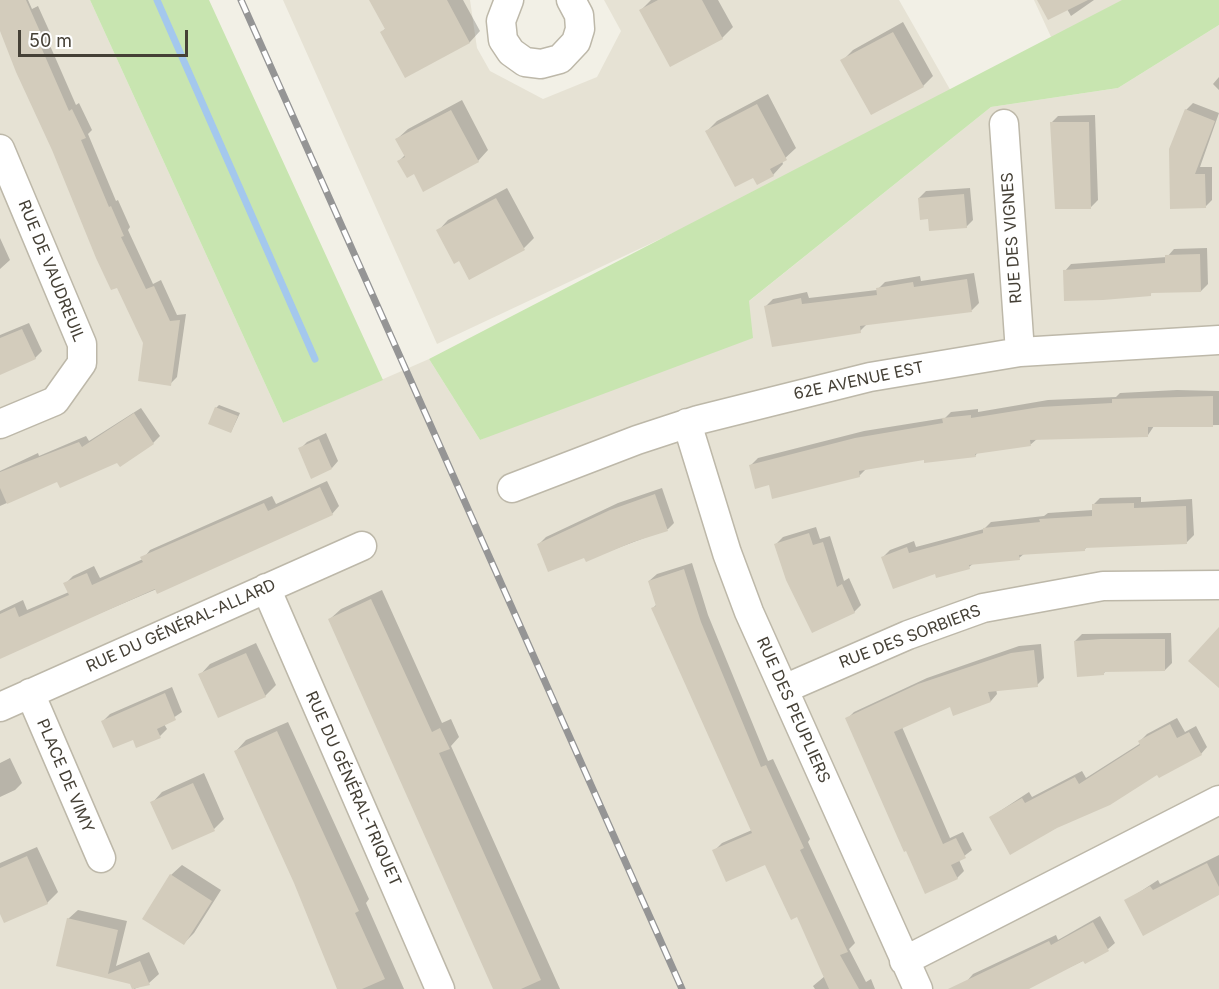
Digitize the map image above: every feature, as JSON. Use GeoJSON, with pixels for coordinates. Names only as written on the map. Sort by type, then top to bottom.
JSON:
{"type":"FeatureCollection","features":[{"type":"Feature","properties":{"kind":"street"},"geometry":{"type":"LineString","coordinates":[[508,0],[501,21],[503,40],[511,51],[525,62],[541,64],[560,59],[576,42],[580,28],[579,15],[571,0]]}},
{"type":"Feature","properties":{"kind":"street","name":"RUE DES VIGNES"},"geometry":{"type":"LineString","coordinates":[[1004,124],[1020,352]]}},
{"type":"Feature","properties":{"kind":"street","name":"RUE DE VAUDREUIL"},"geometry":{"type":"LineString","coordinates":[[0,149],[82,344],[82,363],[55,401],[0,424]]}},
{"type":"Feature","properties":{"kind":"street","name":"62E AVENUE EST"},"geometry":{"type":"LineString","coordinates":[[512,488],[627,443],[687,423],[830,385],[906,369],[1020,352],[1219,340]]}},
{"type":"Feature","properties":{"kind":"street","name":"RUE DES PEUPLIERS"},"geometry":{"type":"LineString","coordinates":[[687,423],[734,572],[918,989]]}},
{"type":"Feature","properties":{"kind":"street","name":"RUE DU GÉNÉRAL-ALLARD"},"geometry":{"type":"LineString","coordinates":[[0,706],[362,546]]}},
{"type":"Feature","properties":{"kind":"street","name":"RUE DES SORBIERS"},"geometry":{"type":"LineString","coordinates":[[784,689],[908,635],[983,608],[1103,586],[1219,585]]}},
{"type":"Feature","properties":{"kind":"street","name":"RUE DU GÉNÉRAL-TRIQUET"},"geometry":{"type":"LineString","coordinates":[[266,588],[440,989]]}},
{"type":"Feature","properties":{"kind":"street","name":"PLACE DE VIMY"},"geometry":{"type":"LineString","coordinates":[[30,693],[101,858]]}},
{"type":"Feature","properties":{"kind":"street"},"geometry":{"type":"LineString","coordinates":[[904,961],[1219,800]]}},
{"type":"Feature","properties":{"kind":"shaded area"},"geometry":{"type":"Polygon","coordinates":[[[0,0],[90,0],[283,423],[429,359],[480,440],[748,302],[991,107],[1118,88],[1219,25],[1219,989],[0,989],[0,0]]]}},
{"type":"Feature","properties":{"kind":"shaded area"},"geometry":{"type":"Polygon","coordinates":[[[283,0],[470,0],[477,48],[490,71],[543,99],[597,77],[621,31],[604,0],[899,0],[956,100],[437,344],[283,0]]]}},
{"type":"Feature","properties":{"kind":"shaded area"},"geometry":{"type":"Polygon","coordinates":[[[1034,0],[1152,0],[1058,52],[1034,0]]]}},
{"type":"Feature","properties":{"kind":"green space"},"geometry":{"type":"Polygon","coordinates":[[[90,0],[209,0],[383,380],[283,423],[90,0]]]}},
{"type":"Feature","properties":{"kind":"green space"},"geometry":{"type":"Polygon","coordinates":[[[1122,0],[1219,0],[1219,25],[1118,88],[991,107],[749,301],[753,338],[480,440],[429,359],[1122,0]]]}},
{"type":"Feature","properties":{"kind":"building"},"geometry":{"type":"Polygon","coordinates":[[[0,0],[26,0],[46,45],[41,47],[69,111],[72,109],[86,138],[81,140],[109,207],[111,206],[124,236],[121,237],[146,289],[154,286],[170,321],[180,320],[171,386],[138,381],[143,343],[117,288],[111,290],[96,258],[52,150],[16,72],[0,31],[0,0]]]}},
{"type":"Feature","properties":{"kind":"building"},"geometry":{"type":"Polygon","coordinates":[[[369,0],[447,0],[470,43],[405,78],[380,32],[385,29],[369,0]]]}},
{"type":"Feature","properties":{"kind":"building"},"geometry":{"type":"Polygon","coordinates":[[[658,0],[702,0],[723,39],[670,67],[639,10],[658,0]]]}},
{"type":"Feature","properties":{"kind":"building"},"geometry":{"type":"Polygon","coordinates":[[[1037,0],[1088,0],[1048,20],[1037,0]]]}},
{"type":"Feature","properties":{"kind":"building"},"geometry":{"type":"Polygon","coordinates":[[[893,32],[924,87],[871,115],[840,60],[893,32]]]}},
{"type":"Feature","properties":{"kind":"building"},"geometry":{"type":"Polygon","coordinates":[[[757,104],[787,160],[770,169],[774,176],[757,185],[753,178],[735,187],[705,131],[757,104]]]}},
{"type":"Feature","properties":{"kind":"building"},"geometry":{"type":"Polygon","coordinates":[[[1185,109],[1215,121],[1195,174],[1205,174],[1206,208],[1170,209],[1169,149],[1185,109]]]}},
{"type":"Feature","properties":{"kind":"building"},"geometry":{"type":"Polygon","coordinates":[[[451,110],[479,162],[423,192],[414,174],[407,178],[397,161],[405,157],[395,139],[451,110]]]}},
{"type":"Feature","properties":{"kind":"building"},"geometry":{"type":"Polygon","coordinates":[[[1050,122],[1089,122],[1091,209],[1055,209],[1050,122]]]}},
{"type":"Feature","properties":{"kind":"building"},"geometry":{"type":"Polygon","coordinates":[[[964,194],[967,228],[929,231],[928,219],[920,220],[918,198],[964,194]]]}},
{"type":"Feature","properties":{"kind":"building"},"geometry":{"type":"Polygon","coordinates":[[[496,198],[525,250],[469,280],[459,261],[454,264],[436,230],[496,198]]]}},
{"type":"Feature","properties":{"kind":"building"},"geometry":{"type":"Polygon","coordinates":[[[1200,254],[1201,292],[1151,293],[1151,296],[1064,301],[1063,270],[1165,263],[1165,255],[1200,254]]]}},
{"type":"Feature","properties":{"kind":"building"},"geometry":{"type":"Polygon","coordinates":[[[967,279],[972,312],[860,326],[861,333],[772,347],[764,306],[801,298],[802,304],[877,295],[876,288],[913,282],[914,287],[967,279]]]}},
{"type":"Feature","properties":{"kind":"building"},"geometry":{"type":"Polygon","coordinates":[[[22,329],[36,359],[0,375],[0,338],[22,329]]]}},
{"type":"Feature","properties":{"kind":"building"},"geometry":{"type":"Polygon","coordinates":[[[1213,396],[1213,427],[1148,427],[1148,437],[1030,440],[1031,446],[975,454],[976,457],[924,463],[924,460],[859,471],[860,477],[772,499],[769,485],[755,489],[749,465],[855,438],[943,423],[942,418],[971,415],[971,418],[1040,407],[1112,403],[1112,399],[1213,396]]]}},
{"type":"Feature","properties":{"kind":"building"},"geometry":{"type":"Polygon","coordinates":[[[215,407],[238,416],[231,433],[208,424],[215,407]]]}},
{"type":"Feature","properties":{"kind":"building"},"geometry":{"type":"Polygon","coordinates":[[[134,413],[154,444],[120,467],[117,463],[60,488],[57,482],[7,504],[0,488],[0,472],[79,442],[82,447],[134,413]]]}},
{"type":"Feature","properties":{"kind":"building"},"geometry":{"type":"Polygon","coordinates":[[[319,439],[332,469],[311,479],[298,448],[319,439]]]}},
{"type":"Feature","properties":{"kind":"building"},"geometry":{"type":"Polygon","coordinates":[[[320,487],[333,515],[157,594],[155,589],[0,659],[0,614],[15,607],[19,617],[69,595],[63,583],[87,573],[92,585],[143,562],[140,557],[264,503],[268,511],[320,487]]]}},
{"type":"Feature","properties":{"kind":"building"},"geometry":{"type":"Polygon","coordinates":[[[655,494],[668,531],[633,542],[586,562],[584,558],[548,572],[537,544],[610,510],[655,494]]]}},
{"type":"Feature","properties":{"kind":"building"},"geometry":{"type":"Polygon","coordinates":[[[1134,503],[1134,508],[1186,506],[1187,544],[1085,548],[1085,551],[1019,555],[1020,560],[969,565],[970,569],[936,578],[935,574],[893,589],[881,557],[907,547],[909,553],[983,533],[983,528],[1040,522],[1039,519],[1092,516],[1092,504],[1134,503]]]}},
{"type":"Feature","properties":{"kind":"building"},"geometry":{"type":"Polygon","coordinates":[[[809,533],[813,545],[823,542],[837,587],[842,584],[855,613],[812,633],[786,580],[774,544],[809,533]]]}},
{"type":"Feature","properties":{"kind":"building"},"geometry":{"type":"Polygon","coordinates":[[[684,569],[701,622],[761,767],[766,765],[804,848],[800,850],[848,952],[840,955],[859,989],[829,989],[797,917],[791,920],[765,865],[726,882],[712,850],[752,833],[651,608],[656,606],[648,581],[684,569]]]}},
{"type":"Feature","properties":{"kind":"building"},"geometry":{"type":"Polygon","coordinates":[[[371,599],[432,732],[440,728],[450,749],[439,753],[541,980],[521,989],[493,989],[328,619],[371,599]]]}},
{"type":"Feature","properties":{"kind":"building"},"geometry":{"type":"Polygon","coordinates":[[[1219,627],[1219,688],[1188,661],[1219,627]]]}},
{"type":"Feature","properties":{"kind":"building"},"geometry":{"type":"Polygon","coordinates":[[[1165,639],[1165,671],[1104,672],[1104,675],[1077,677],[1074,641],[1165,639]]]}},
{"type":"Feature","properties":{"kind":"building"},"geometry":{"type":"Polygon","coordinates":[[[1034,650],[1038,687],[988,692],[991,702],[953,716],[950,707],[894,732],[943,844],[956,838],[966,858],[951,865],[958,879],[925,894],[845,718],[918,684],[1011,653],[1034,650]]]}},
{"type":"Feature","properties":{"kind":"building"},"geometry":{"type":"Polygon","coordinates":[[[246,653],[266,697],[218,718],[198,674],[246,653]]]}},
{"type":"Feature","properties":{"kind":"building"},"geometry":{"type":"Polygon","coordinates":[[[165,693],[176,720],[157,729],[161,738],[136,748],[133,740],[113,748],[101,721],[165,693]]]}},
{"type":"Feature","properties":{"kind":"building"},"geometry":{"type":"Polygon","coordinates":[[[1170,724],[1177,738],[1189,732],[1202,755],[1159,778],[1157,775],[1110,805],[1057,828],[1010,855],[989,817],[1022,798],[1025,803],[1075,777],[1079,784],[1140,745],[1138,741],[1170,724]]]}},
{"type":"Feature","properties":{"kind":"building"},"geometry":{"type":"Polygon","coordinates":[[[277,731],[359,911],[355,913],[385,979],[362,989],[337,989],[294,883],[234,751],[277,731]]]}},
{"type":"Feature","properties":{"kind":"building"},"geometry":{"type":"Polygon","coordinates":[[[193,783],[215,831],[172,850],[150,802],[193,783]]]}},
{"type":"Feature","properties":{"kind":"building"},"geometry":{"type":"Polygon","coordinates":[[[27,856],[48,904],[4,923],[0,914],[0,868],[27,856]]]}},
{"type":"Feature","properties":{"kind":"building"},"geometry":{"type":"Polygon","coordinates":[[[1207,863],[1219,887],[1219,895],[1143,936],[1124,900],[1150,886],[1153,890],[1207,863]]]}},
{"type":"Feature","properties":{"kind":"building"},"geometry":{"type":"Polygon","coordinates":[[[170,874],[212,901],[184,945],[142,919],[170,874]]]}},
{"type":"Feature","properties":{"kind":"building"},"geometry":{"type":"Polygon","coordinates":[[[67,918],[118,930],[108,974],[140,961],[150,985],[132,989],[130,984],[56,966],[67,918]]]}},
{"type":"Feature","properties":{"kind":"building"},"geometry":{"type":"Polygon","coordinates":[[[1093,922],[1109,951],[1085,964],[1083,961],[1029,989],[948,989],[1049,941],[1051,945],[1093,922]]]}},
{"type":"Feature","properties":{"kind":"waterway"},"geometry":{"type":"LineString","coordinates":[[157,0],[315,359]]}},
{"type":"Feature","properties":{"kind":"railway"},"geometry":{"type":"LineString","coordinates":[[241,0],[682,989]]}}]}
